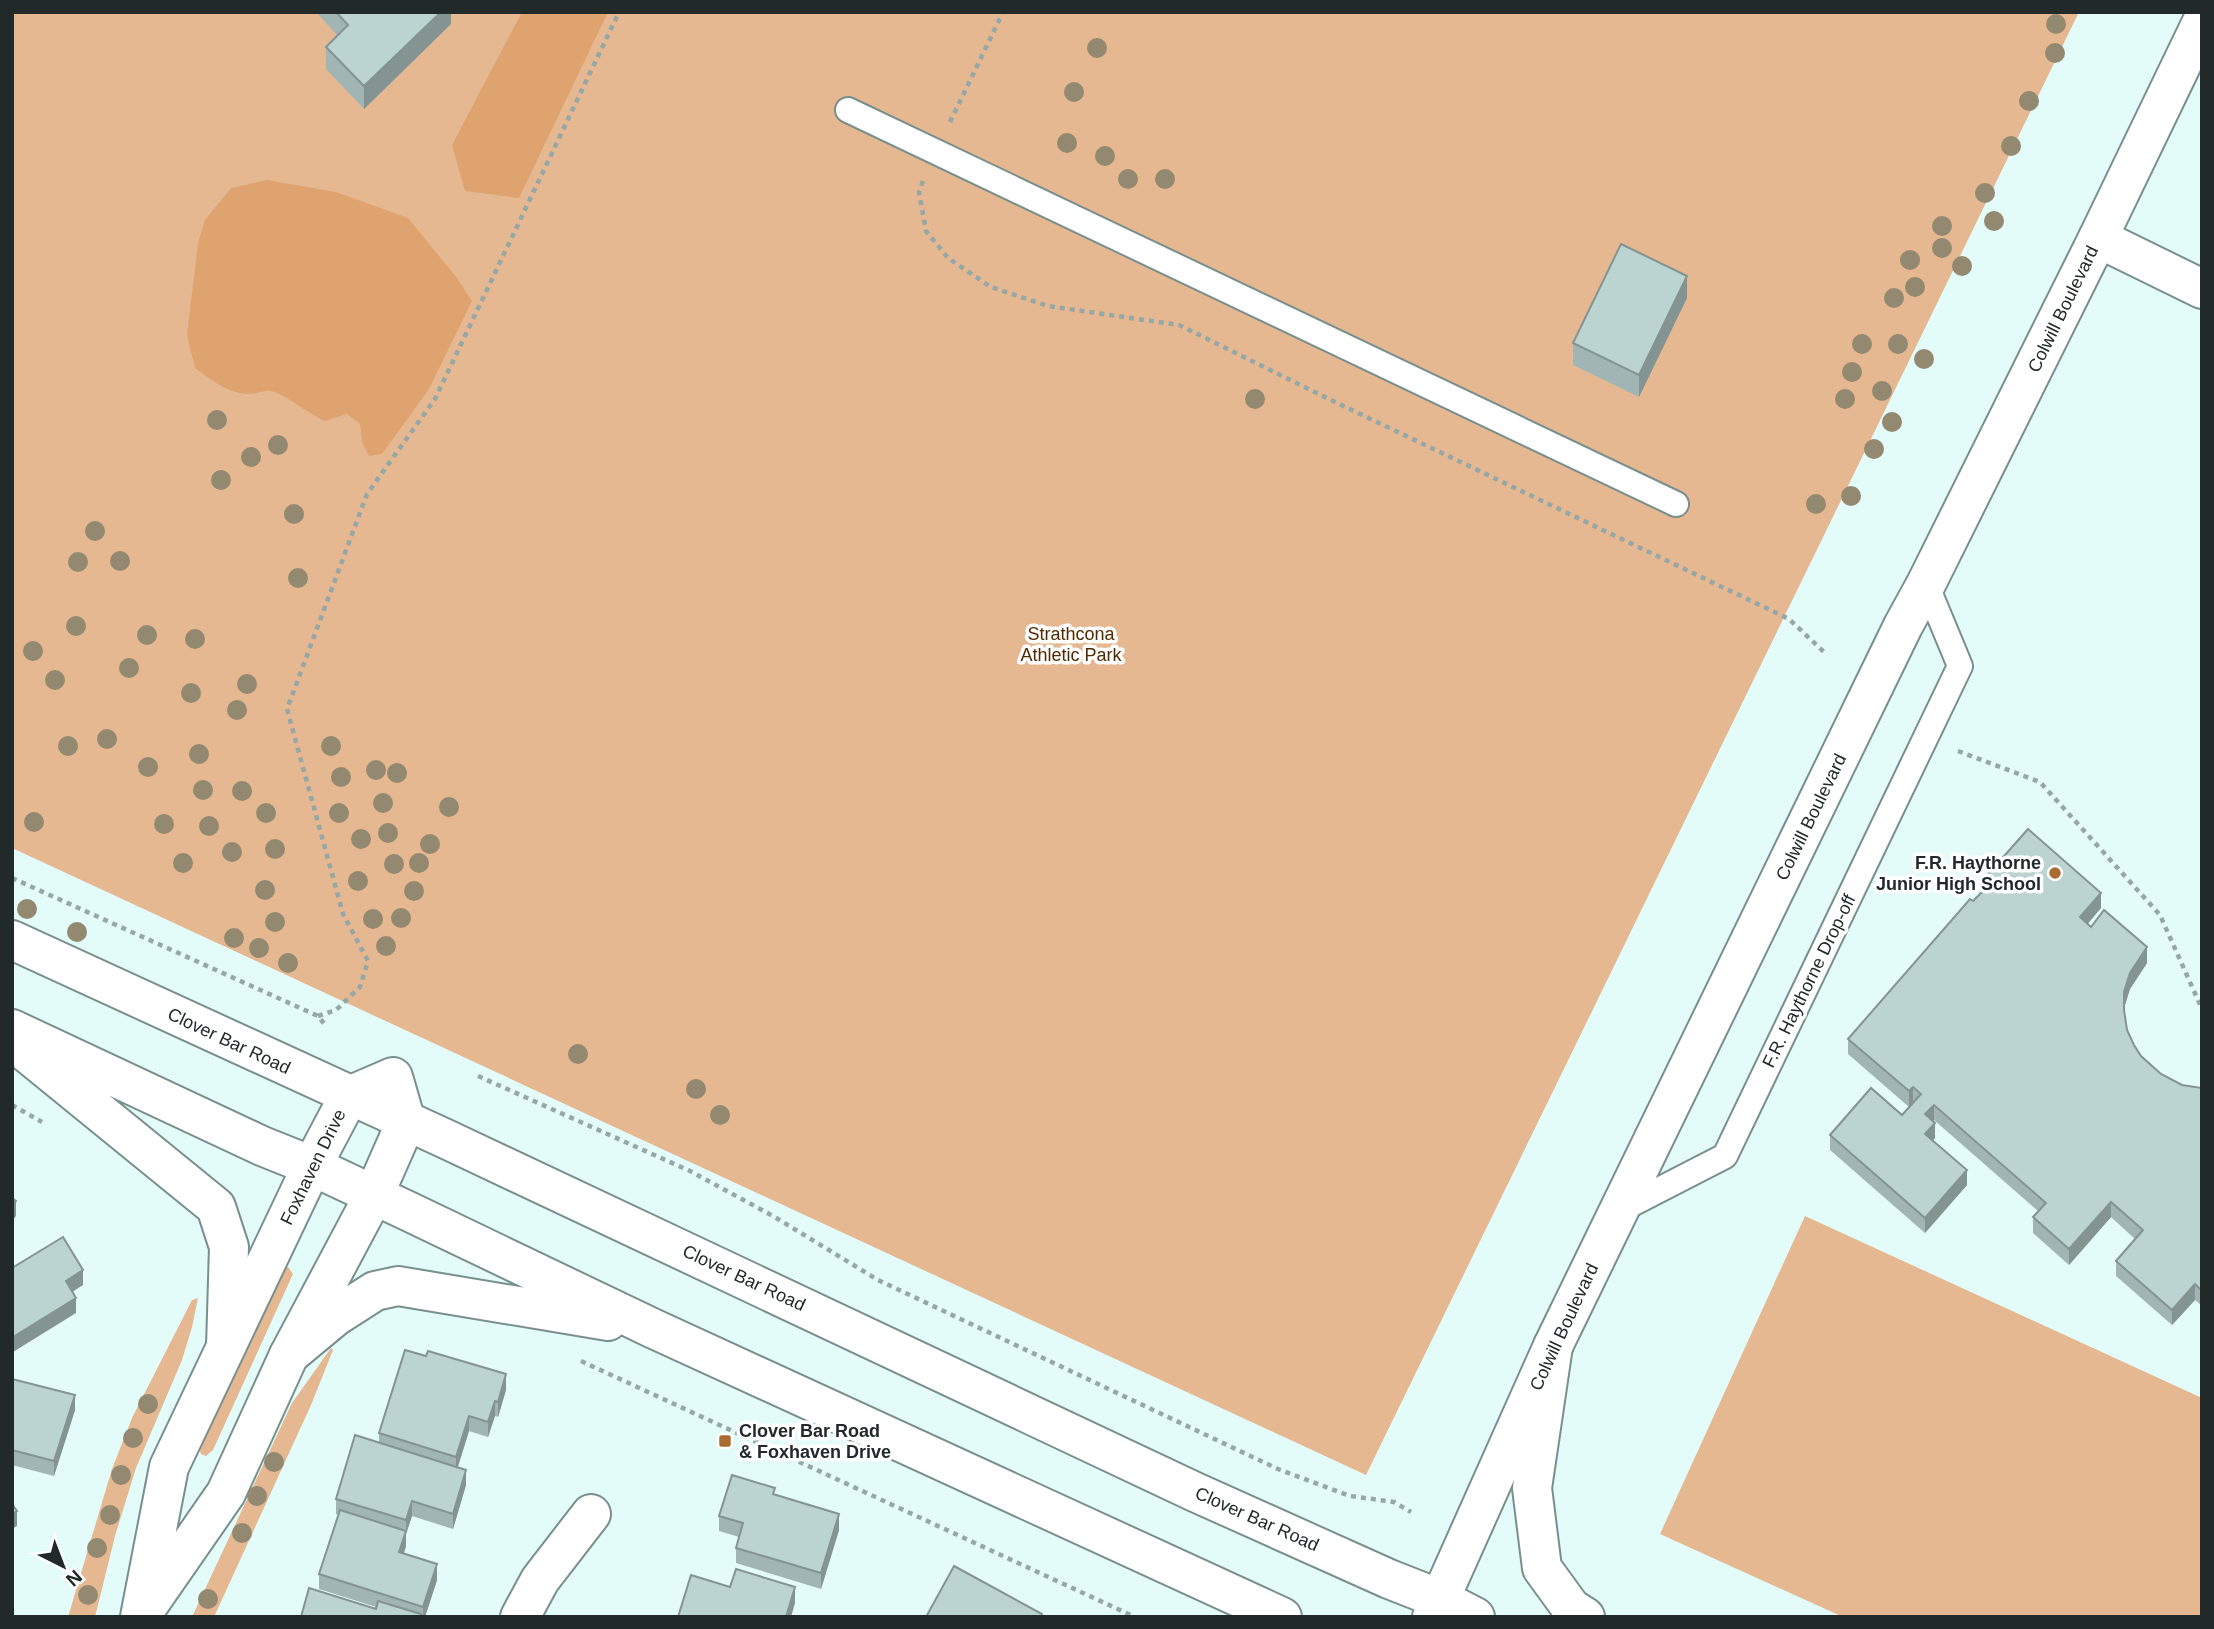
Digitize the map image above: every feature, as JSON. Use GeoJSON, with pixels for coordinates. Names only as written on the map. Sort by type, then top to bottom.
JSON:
{"type":"FeatureCollection","features":[{"type":"Feature","properties":{"kind":"main road","name":"Colwill Boulevard"},"geometry":{"type":"LineString","coordinates":[[1436,1608],[1553,1346],[1897,638],[2098,238],[2202,22]]}},
{"type":"Feature","properties":{"kind":"main road"},"geometry":{"type":"LineString","coordinates":[[2098,238],[2202,289]]}},
{"type":"Feature","properties":{"kind":"main road","name":"Clover Bar Road"},"geometry":{"type":"LineString","coordinates":[[12,940],[1195,1492],[1389,1579],[1436,1608],[1475,1617]]}},
{"type":"Feature","properties":{"kind":"main road"},"geometry":{"type":"LineString","coordinates":[[12,1029],[262,1146],[312,1166],[652,1328],[1282,1617]]}},
{"type":"Feature","properties":{"kind":"main road"},"geometry":{"type":"LineString","coordinates":[[12,1041],[216,1207],[229,1247],[226,1347]]}},
{"type":"Feature","properties":{"kind":"main road","name":"Foxhaven Drive"},"geometry":{"type":"LineString","coordinates":[[140,1617],[169,1467],[312,1166],[349,1096]]}},
{"type":"Feature","properties":{"kind":"main road","name":"Foxhaven Drive"},"geometry":{"type":"LineString","coordinates":[[140,1617],[226,1493],[289,1355],[373,1196],[406,1122]]}},
{"type":"Feature","properties":{"kind":"main road"},"geometry":{"type":"LineString","coordinates":[[289,1355],[337,1316],[375,1291],[398,1286],[652,1328]]}},
{"type":"Feature","properties":{"kind":"main road"},"geometry":{"type":"LineString","coordinates":[[1553,1346],[1532,1488],[1542,1568],[1571,1608],[1585,1617]]}},
{"type":"Feature","properties":{"kind":"main road"},"geometry":{"type":"LineString","coordinates":[[520,1617],[540,1580],[591,1514]]}},
{"type":"Feature","properties":{"kind":"lane"},"geometry":{"type":"LineString","coordinates":[[848,110],[1676,504]]}},
{"type":"Feature","properties":{"kind":"lane","name":"F.R. Haythorne Drop-off"},"geometry":{"type":"LineString","coordinates":[[1620,1210],[1725,1156],[1960,666],[1926,584]]}},
{"type":"Feature","properties":{"kind":"path"},"geometry":{"type":"LineString","coordinates":[[318,1016],[336,1010],[360,987],[368,961],[343,914],[287,709],[367,494],[435,399],[619,12]]}},
{"type":"Feature","properties":{"kind":"path"},"geometry":{"type":"LineString","coordinates":[[1003,12],[919,192],[926,232],[947,258],[991,287],[1048,306],[1179,325],[1789,620],[1811,637],[1824,652]]}},
{"type":"Feature","properties":{"kind":"path"},"geometry":{"type":"LineString","coordinates":[[1950,748],[2040,782],[2160,915],[2202,1009]]}},
{"type":"Feature","properties":{"kind":"path"},"geometry":{"type":"LineString","coordinates":[[12,878],[318,1016],[326,1026]]}},
{"type":"Feature","properties":{"kind":"path"},"geometry":{"type":"LineString","coordinates":[[478,1076],[690,1171],[773,1216],[878,1280],[1278,1469],[1350,1496],[1394,1502],[1410,1512]]}},
{"type":"Feature","properties":{"kind":"path"},"geometry":{"type":"LineString","coordinates":[[580,1360],[1135,1617]]}},
{"type":"Feature","properties":{"kind":"green space","name":"Strathcona Athletic Park"},"geometry":{"type":"Polygon","coordinates":[[[12,12],[2079,12],[1366,1475],[12,848],[12,12]]]}},
{"type":"Feature","properties":{"kind":"green space"},"geometry":{"type":"Polygon","coordinates":[[[1805,1216],[2202,1398],[2202,1617],[1843,1617],[1660,1534],[1805,1216]]]}},
{"type":"Feature","properties":{"kind":"green space"},"geometry":{"type":"Polygon","coordinates":[[[288,1267],[293,1274],[213,1450],[206,1456],[201,1454],[199,1448],[285,1268],[288,1267]]]}},
{"type":"Feature","properties":{"kind":"green space"},"geometry":{"type":"Polygon","coordinates":[[[198,1298],[182,1360],[136,1468],[115,1536],[95,1617],[68,1617],[112,1469],[132,1418],[192,1300],[198,1298]]]}},
{"type":"Feature","properties":{"kind":"green space"},"geometry":{"type":"Polygon","coordinates":[[[331,1348],[333,1350],[311,1405],[214,1617],[192,1617],[292,1403],[331,1348]]]}},
{"type":"Feature","properties":{"kind":"shaded area"},"geometry":{"type":"Polygon","coordinates":[[[522,12],[608,12],[519,198],[465,191],[452,145],[522,12]]]}},
{"type":"Feature","properties":{"kind":"shaded area"},"geometry":{"type":"Polygon","coordinates":[[[267,180],[336,192],[408,218],[457,278],[472,301],[429,389],[382,454],[369,456],[362,442],[360,424],[347,414],[325,421],[276,392],[249,394],[234,391],[195,368],[187,335],[198,243],[205,220],[231,188],[267,180]]]}},
{"type":"Feature","properties":{"kind":"building"},"geometry":{"type":"Polygon","coordinates":[[[336,12],[441,12],[364,86],[326,47],[348,25],[336,12]]]}},
{"type":"Feature","properties":{"kind":"building"},"geometry":{"type":"Polygon","coordinates":[[[1621,244],[1687,276],[1639,375],[1573,343],[1621,244]]]}},
{"type":"Feature","properties":{"kind":"building","name":"F.R. Haythorne Junior High School"},"geometry":{"type":"Polygon","coordinates":[[[2028,829],[2101,893],[2080,917],[2091,927],[2104,910],[2147,947],[2130,973],[2124,992],[2127,1030],[2141,1056],[2161,1074],[2182,1085],[2202,1088],[2202,1291],[2195,1284],[2172,1310],[2116,1261],[2143,1230],[2111,1202],[2069,1249],[2033,1217],[2046,1203],[1934,1105],[1925,1114],[1935,1123],[1925,1134],[1967,1170],[1925,1218],[1830,1135],[1871,1088],[1902,1115],[1921,1094],[1913,1087],[1909,1091],[1848,1039],[1970,899],[1973,901],[1988,886],[1982,881],[2028,829]]]}},
{"type":"Feature","properties":{"kind":"building"},"geometry":{"type":"Polygon","coordinates":[[[63,1237],[83,1270],[66,1281],[76,1298],[13,1337],[12,1268],[63,1237]]]}},
{"type":"Feature","properties":{"kind":"building"},"geometry":{"type":"Polygon","coordinates":[[[405,1350],[426,1356],[428,1351],[506,1374],[498,1402],[495,1401],[488,1422],[469,1416],[456,1457],[379,1433],[405,1350]]]}},
{"type":"Feature","properties":{"kind":"building"},"geometry":{"type":"Polygon","coordinates":[[[12,1379],[75,1395],[54,1461],[12,1450],[12,1379]]]}},
{"type":"Feature","properties":{"kind":"building"},"geometry":{"type":"Polygon","coordinates":[[[355,1435],[466,1470],[453,1514],[412,1501],[406,1520],[336,1499],[355,1435]]]}},
{"type":"Feature","properties":{"kind":"building"},"geometry":{"type":"Polygon","coordinates":[[[732,1475],[775,1488],[773,1494],[839,1514],[821,1573],[736,1548],[743,1523],[719,1516],[732,1475]]]}},
{"type":"Feature","properties":{"kind":"building"},"geometry":{"type":"Polygon","coordinates":[[[340,1510],[406,1531],[399,1552],[437,1564],[423,1607],[319,1574],[340,1510]]]}},
{"type":"Feature","properties":{"kind":"building"},"geometry":{"type":"Polygon","coordinates":[[[954,1566],[1042,1614],[1041,1617],[926,1617],[954,1566]]]}},
{"type":"Feature","properties":{"kind":"building"},"geometry":{"type":"Polygon","coordinates":[[[736,1569],[795,1587],[786,1617],[678,1617],[691,1575],[730,1587],[736,1569]]]}},
{"type":"Feature","properties":{"kind":"building"},"geometry":{"type":"Polygon","coordinates":[[[309,1588],[376,1609],[378,1601],[421,1614],[420,1617],[301,1617],[309,1588]]]}},
{"type":"Feature","properties":{"kind":"place","name":"F.R. Haythorne Junior High School"},"geometry":{"type":"Point","coordinates":[2055,873]}},
{"type":"Feature","properties":{"kind":"place","name":"Clover Bar Road & Foxhaven Drive"},"geometry":{"type":"Point","coordinates":[725,1441]}}]}
